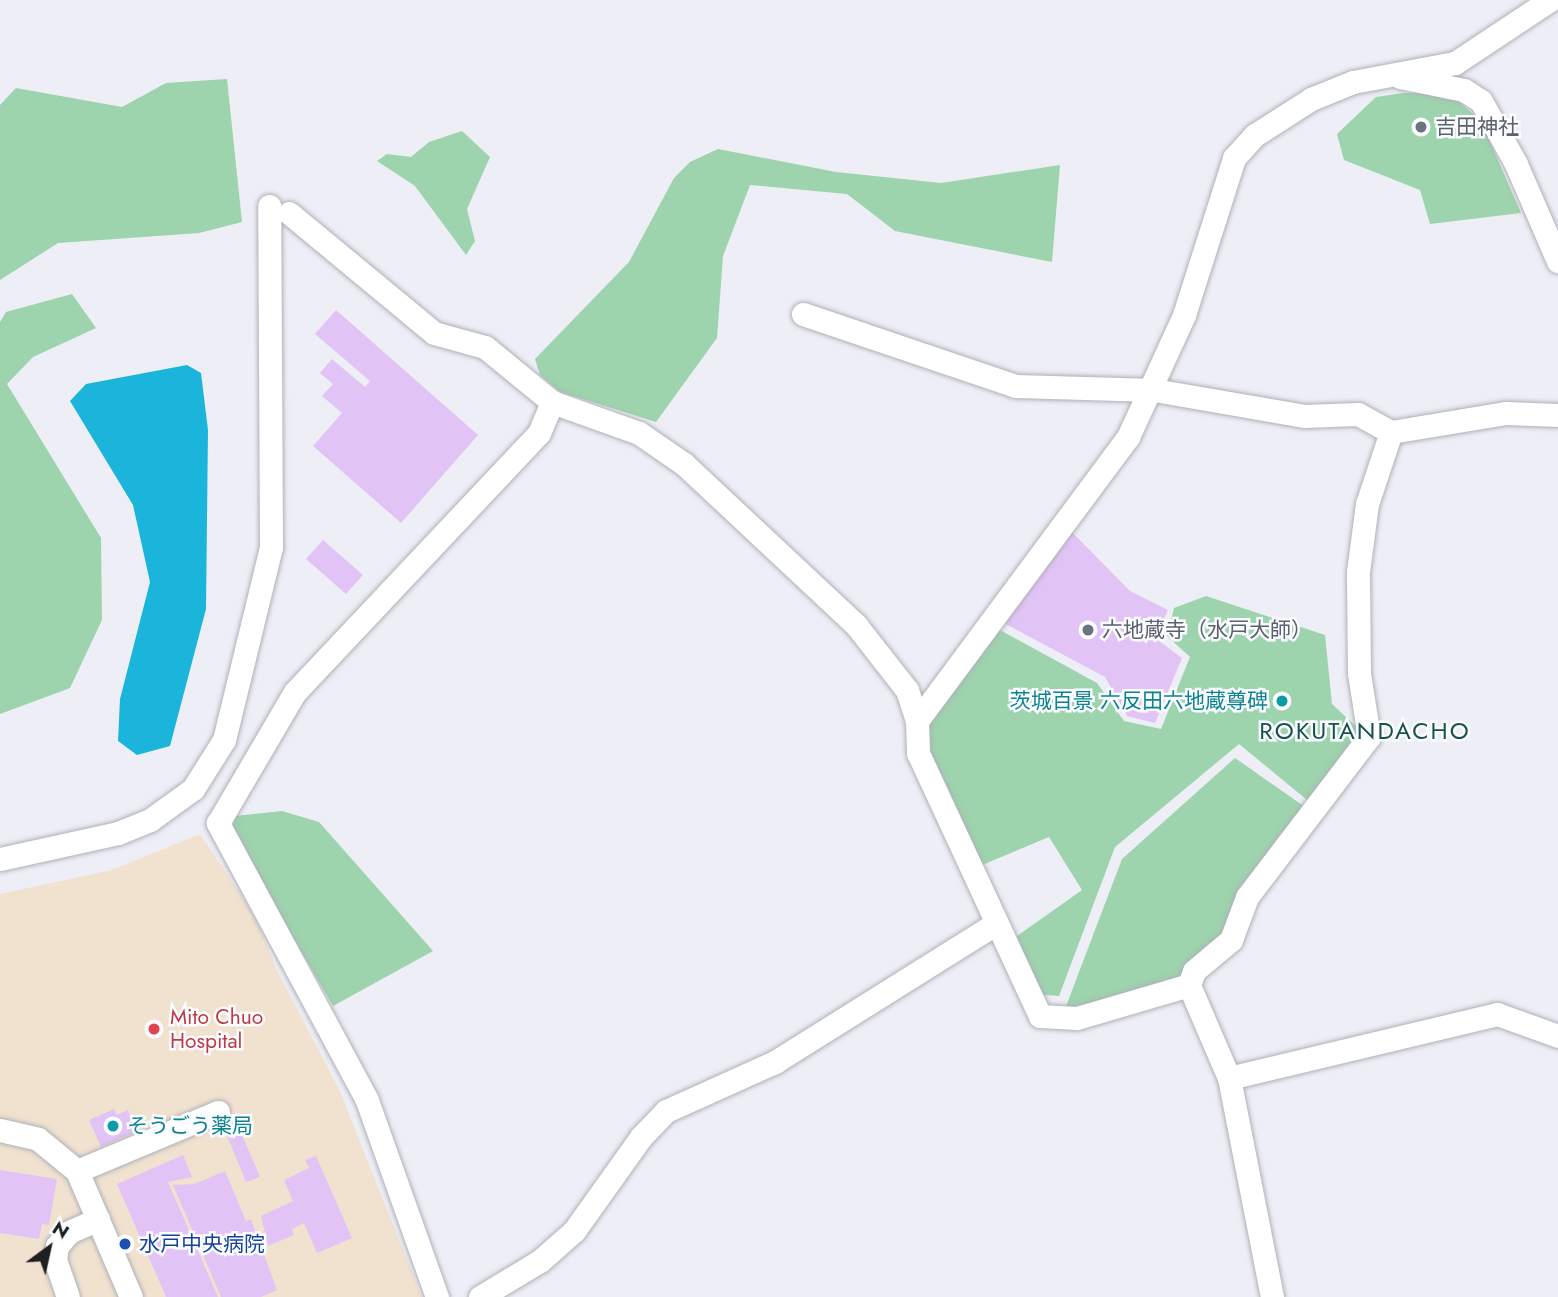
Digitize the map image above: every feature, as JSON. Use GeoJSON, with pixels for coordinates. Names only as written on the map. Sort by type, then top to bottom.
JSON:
{"type":"FeatureCollection","features":[{"type":"Feature","properties":{"kind":"street"},"geometry":{"type":"LineString","coordinates":[[917,721],[1097,485],[1154,390],[1234,158],[1255,135],[1311,99],[1392,73],[1455,63],[1550,0]]}},
{"type":"Feature","properties":{"kind":"street"},"geometry":{"type":"LineString","coordinates":[[1392,73],[1464,90],[1481,101],[1558,261]]}},
{"type":"Feature","properties":{"kind":"street"},"geometry":{"type":"LineString","coordinates":[[0,859],[118,833],[150,820],[193,789],[224,740],[271,547],[279,210],[434,333],[485,347],[552,402],[639,433],[684,464],[856,625],[889,662],[917,721],[918,753],[995,924],[1040,1016],[1077,1018],[1189,985]]}},
{"type":"Feature","properties":{"kind":"street"},"geometry":{"type":"LineString","coordinates":[[803,314],[1016,386],[1154,390],[1292,414],[1358,414],[1391,432],[1506,413],[1558,415]]}},
{"type":"Feature","properties":{"kind":"street"},"geometry":{"type":"LineString","coordinates":[[437,1297],[367,1100],[218,823],[295,692],[530,443],[550,415],[552,402]]}},
{"type":"Feature","properties":{"kind":"street"},"geometry":{"type":"LineString","coordinates":[[1272,1297],[1229,1078],[1189,985],[1194,971],[1231,940],[1247,897],[1369,737],[1359,673],[1358,572],[1367,504],[1391,432]]}},
{"type":"Feature","properties":{"kind":"street"},"geometry":{"type":"LineString","coordinates":[[480,1297],[540,1261],[574,1231],[640,1137],[666,1111],[775,1062],[995,924]]}},
{"type":"Feature","properties":{"kind":"street"},"geometry":{"type":"LineString","coordinates":[[1229,1078],[1497,1014],[1558,1036]]}},
{"type":"Feature","properties":{"kind":"street"},"geometry":{"type":"LineString","coordinates":[[77,1171],[218,1112]]}},
{"type":"Feature","properties":{"kind":"street"},"geometry":{"type":"LineString","coordinates":[[0,1130],[38,1139],[77,1171],[131,1297]]}},
{"type":"Feature","properties":{"kind":"street"},"geometry":{"type":"LineString","coordinates":[[68,1297],[54,1252],[69,1232],[98,1219]]}},
{"type":"Feature","properties":{"kind":"shaded area","name":"Mito Chuo Hospital"},"geometry":{"type":"Polygon","coordinates":[[[200,834],[257,919],[276,969],[339,1089],[422,1297],[0,1297],[0,894],[112,870],[200,834]]]}},
{"type":"Feature","properties":{"kind":"green space"},"geometry":{"type":"Polygon","coordinates":[[[227,79],[242,222],[199,233],[58,243],[0,280],[0,105],[16,88],[122,107],[166,83],[227,79]]]}},
{"type":"Feature","properties":{"kind":"green space"},"geometry":{"type":"Polygon","coordinates":[[[1403,93],[1437,93],[1457,100],[1481,121],[1521,213],[1430,224],[1420,190],[1344,160],[1337,134],[1376,97],[1403,93]]]}},
{"type":"Feature","properties":{"kind":"green space"},"geometry":{"type":"Polygon","coordinates":[[[462,131],[490,157],[467,209],[475,241],[466,255],[415,186],[377,161],[387,154],[411,157],[429,142],[462,131]]]}},
{"type":"Feature","properties":{"kind":"green space"},"geometry":{"type":"Polygon","coordinates":[[[718,149],[836,172],[941,183],[1060,165],[1052,262],[895,231],[847,194],[750,185],[723,256],[717,338],[656,422],[560,392],[540,375],[535,359],[629,262],[674,178],[690,162],[718,149]]]}},
{"type":"Feature","properties":{"kind":"green space"},"geometry":{"type":"Polygon","coordinates":[[[72,294],[96,328],[33,357],[7,384],[101,538],[102,620],[70,688],[0,714],[0,322],[6,312],[72,294]]]}},
{"type":"Feature","properties":{"kind":"green space"},"geometry":{"type":"Polygon","coordinates":[[[1206,596],[1325,635],[1332,704],[1362,732],[1312,804],[1239,744],[1115,847],[1059,996],[1032,994],[1010,941],[1082,890],[1049,837],[982,865],[928,750],[924,710],[998,629],[1097,683],[1124,721],[1161,729],[1190,657],[1167,636],[1174,608],[1206,596]]]}},
{"type":"Feature","properties":{"kind":"green space"},"geometry":{"type":"Polygon","coordinates":[[[1235,758],[1305,807],[1227,933],[1183,979],[1065,1009],[1122,859],[1235,758]]]}},
{"type":"Feature","properties":{"kind":"green space"},"geometry":{"type":"Polygon","coordinates":[[[282,811],[319,822],[433,951],[333,1006],[232,833],[235,816],[282,811]]]}},
{"type":"Feature","properties":{"kind":"water"},"geometry":{"type":"Polygon","coordinates":[[[187,365],[201,373],[208,430],[206,609],[170,746],[137,755],[118,741],[120,699],[150,582],[133,505],[70,401],[86,384],[187,365]]]}},
{"type":"Feature","properties":{"kind":"building"},"geometry":{"type":"Polygon","coordinates":[[[336,310],[478,435],[401,523],[313,446],[342,413],[322,396],[333,384],[320,373],[332,359],[365,387],[370,381],[315,334],[336,310]]]}},
{"type":"Feature","properties":{"kind":"building","name":"六地蔵寺（水戸大師）"},"geometry":{"type":"Polygon","coordinates":[[[1070,530],[1130,591],[1168,610],[1155,638],[1182,658],[1155,723],[1127,716],[1105,677],[1002,622],[1070,530]]]}},
{"type":"Feature","properties":{"kind":"building"},"geometry":{"type":"Polygon","coordinates":[[[323,540],[363,575],[346,594],[306,559],[323,540]]]}},
{"type":"Feature","properties":{"kind":"building","name":"そうごう薬局"},"geometry":{"type":"Polygon","coordinates":[[[114,1109],[117,1115],[128,1110],[138,1131],[101,1147],[89,1120],[114,1109]]]}},
{"type":"Feature","properties":{"kind":"building"},"geometry":{"type":"Polygon","coordinates":[[[236,1121],[260,1177],[246,1182],[223,1126],[236,1121]]]}},
{"type":"Feature","properties":{"kind":"building"},"geometry":{"type":"Polygon","coordinates":[[[183,1155],[192,1177],[168,1182],[218,1297],[166,1297],[117,1184],[183,1155]]]}},
{"type":"Feature","properties":{"kind":"building"},"geometry":{"type":"Polygon","coordinates":[[[316,1156],[352,1238],[317,1253],[304,1223],[292,1229],[294,1235],[268,1246],[261,1216],[293,1201],[284,1180],[309,1168],[305,1160],[316,1156]]]}},
{"type":"Feature","properties":{"kind":"building"},"geometry":{"type":"Polygon","coordinates":[[[0,1170],[57,1179],[49,1225],[42,1224],[39,1239],[0,1233],[0,1170]]]}},
{"type":"Feature","properties":{"kind":"building"},"geometry":{"type":"Polygon","coordinates":[[[225,1171],[246,1221],[251,1219],[277,1290],[261,1297],[221,1297],[173,1185],[194,1184],[225,1171]]]}},
{"type":"Feature","properties":{"kind":"place","name":"吉田神社"},"geometry":{"type":"Point","coordinates":[1421,127]}},
{"type":"Feature","properties":{"kind":"place","name":"六地蔵寺（水戸大師）"},"geometry":{"type":"Point","coordinates":[1088,630]}},
{"type":"Feature","properties":{"kind":"place","name":"茨城百景 六反田六地蔵尊碑"},"geometry":{"type":"Point","coordinates":[1282,701]}},
{"type":"Feature","properties":{"kind":"place","name":"Mito Chuo Hospital"},"geometry":{"type":"Point","coordinates":[154,1029]}},
{"type":"Feature","properties":{"kind":"place","name":"そうごう薬局"},"geometry":{"type":"Point","coordinates":[113,1126]}},
{"type":"Feature","properties":{"kind":"place","name":"水戸中央病院"},"geometry":{"type":"Point","coordinates":[125,1244]}},
{"type":"Feature","properties":{"kind":"district","name":"ROKUTANDACHO"},"geometry":{"type":"Point","coordinates":[1365,731]}}]}
